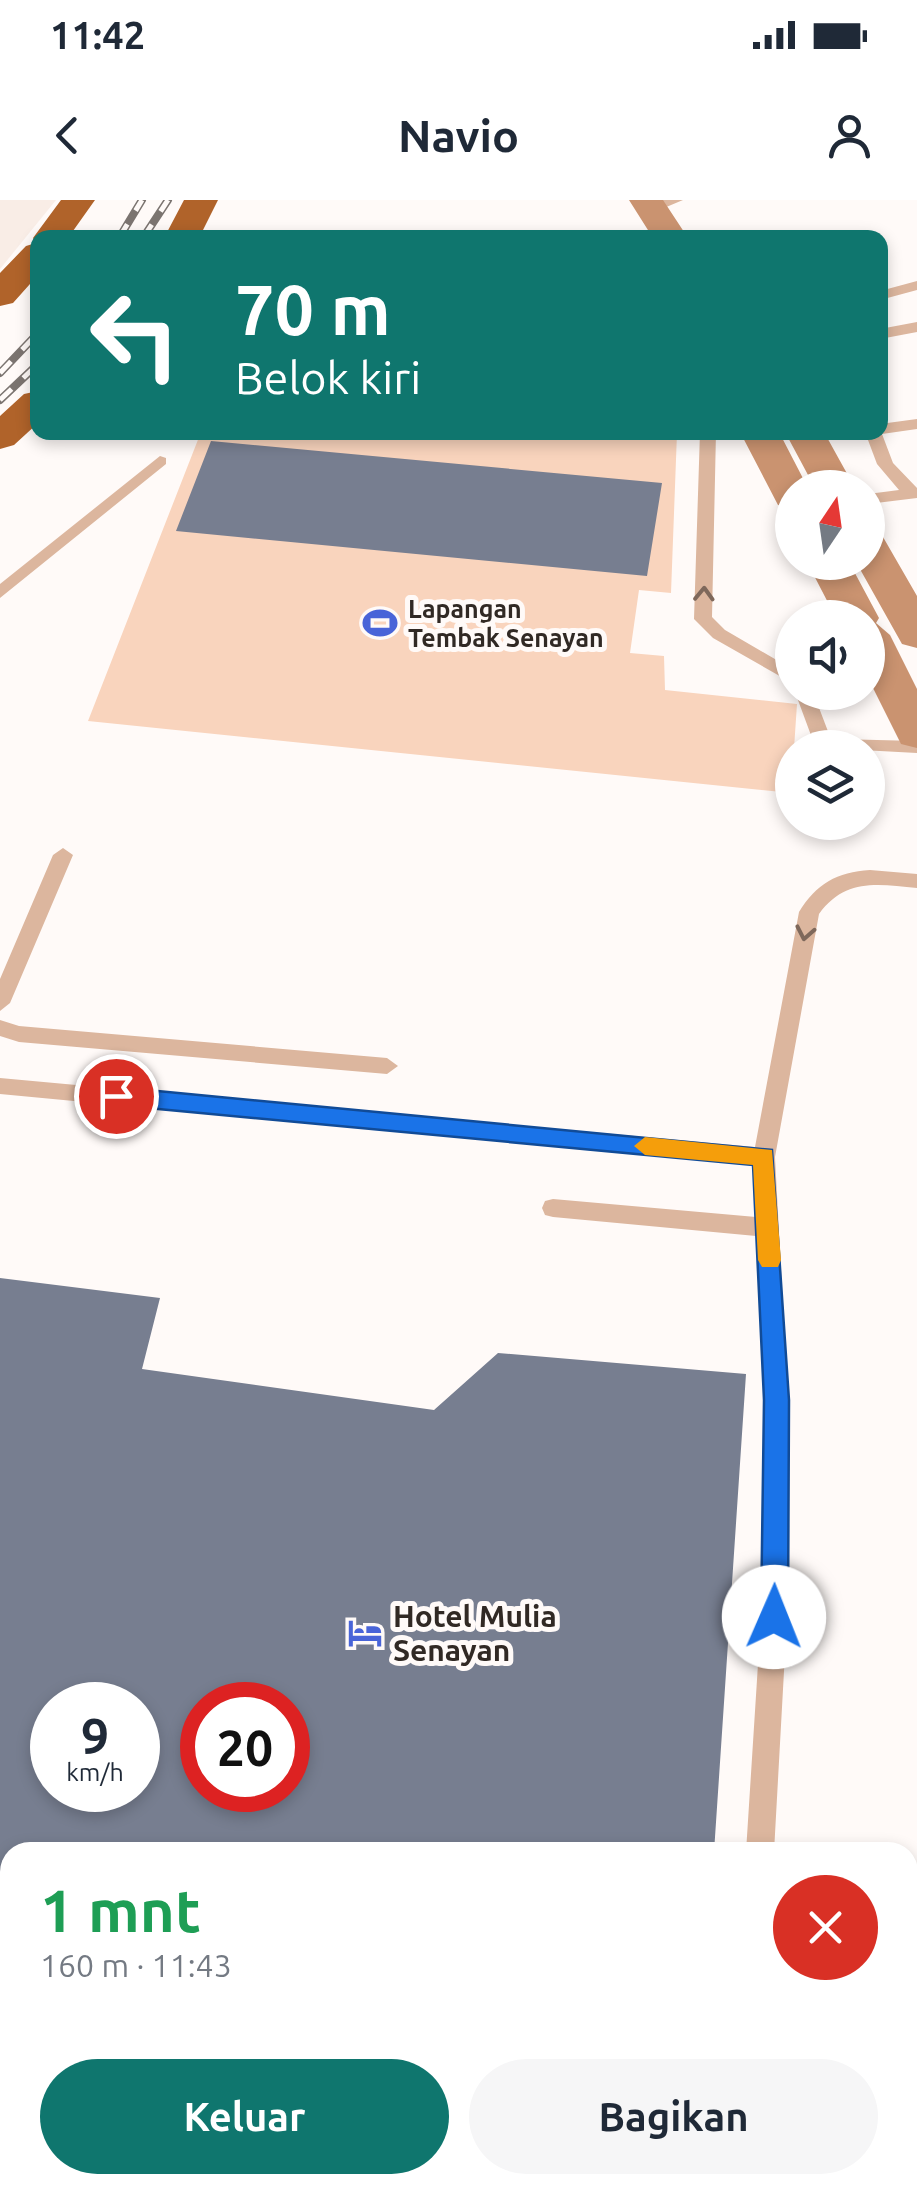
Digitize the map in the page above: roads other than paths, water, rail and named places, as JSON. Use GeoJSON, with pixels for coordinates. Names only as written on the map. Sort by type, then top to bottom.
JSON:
{"type":"FeatureCollection","features":[{"type":"Feature","properties":{"kind":"highway"},"geometry":{"type":"LineString","coordinates":[[56,230],[78,200]]}},
{"type":"Feature","properties":{"kind":"highway"},"geometry":{"type":"LineString","coordinates":[[185,230],[200,200]]}},
{"type":"Feature","properties":{"kind":"highway"},"geometry":{"type":"LineString","coordinates":[[0,295],[30,262]]}},
{"type":"Feature","properties":{"kind":"highway"},"geometry":{"type":"LineString","coordinates":[[0,437],[30,409]]}},
{"type":"Feature","properties":{"kind":"main road"},"geometry":{"type":"LineString","coordinates":[[618,200],[657,217]]}},
{"type":"Feature","properties":{"kind":"main road"},"geometry":{"type":"LineString","coordinates":[[763,440],[779,470]]}},
{"type":"Feature","properties":{"kind":"main road"},"geometry":{"type":"LineString","coordinates":[[808,440],[825,470]]}},
{"type":"Feature","properties":{"kind":"main road"},"geometry":{"type":"LineString","coordinates":[[885,577],[917,634]]}},
{"type":"Feature","properties":{"kind":"main road"},"geometry":{"type":"LineString","coordinates":[[885,669],[917,733]]}},
{"type":"Feature","properties":{"kind":"lane"},"geometry":{"type":"LineString","coordinates":[[888,293],[917,284]]}},
{"type":"Feature","properties":{"kind":"lane"},"geometry":{"type":"LineString","coordinates":[[888,333],[915,331]]}},
{"type":"Feature","properties":{"kind":"lane"},"geometry":{"type":"LineString","coordinates":[[888,427],[917,424]]}},
{"type":"Feature","properties":{"kind":"lane"},"geometry":{"type":"LineString","coordinates":[[708,440],[703,618],[719,634],[775,667]]}},
{"type":"Feature","properties":{"kind":"lane"},"geometry":{"type":"LineString","coordinates":[[876,440],[885,464],[914,494]]}},
{"type":"Feature","properties":{"kind":"lane"},"geometry":{"type":"LineString","coordinates":[[0,593],[160,461]]}},
{"type":"Feature","properties":{"kind":"lane"},"geometry":{"type":"LineString","coordinates":[[885,497],[914,494]]}},
{"type":"Feature","properties":{"kind":"lane"},"geometry":{"type":"LineString","coordinates":[[811,710],[821,738],[834,746],[917,747]]}},
{"type":"Feature","properties":{"kind":"lane"},"geometry":{"type":"LineString","coordinates":[[0,1003],[63,856]]}},
{"type":"Feature","properties":{"kind":"lane"},"geometry":{"type":"LineString","coordinates":[[761,1842],[774,1617],[776,1400],[764,1157],[810,912],[824,888],[856,877],[917,881]]}},
{"type":"Feature","properties":{"kind":"lane"},"geometry":{"type":"LineString","coordinates":[[0,1028],[19,1034],[387,1066]]}},
{"type":"Feature","properties":{"kind":"lane"},"geometry":{"type":"LineString","coordinates":[[0,1086],[764,1157]]}},
{"type":"Feature","properties":{"kind":"lane"},"geometry":{"type":"LineString","coordinates":[[553,1208],[768,1228]]}},
{"type":"Feature","properties":{"kind":"railway"},"geometry":{"type":"LineString","coordinates":[[124,230],[142,200]]}},
{"type":"Feature","properties":{"kind":"railway"},"geometry":{"type":"LineString","coordinates":[[148,230],[168,200]]}},
{"type":"Feature","properties":{"kind":"railway"},"geometry":{"type":"LineString","coordinates":[[0,373],[30,341]]}},
{"type":"Feature","properties":{"kind":"railway"},"geometry":{"type":"LineString","coordinates":[[0,400],[30,372]]}},
{"type":"Feature","properties":{"kind":"place","name":"Lapangan Tembak Senayan"},"geometry":{"type":"Point","coordinates":[380,623]}},
{"type":"Feature","properties":{"kind":"place","name":"Hotel Mulia Senayan"},"geometry":{"type":"Point","coordinates":[365,1633]}}]}
